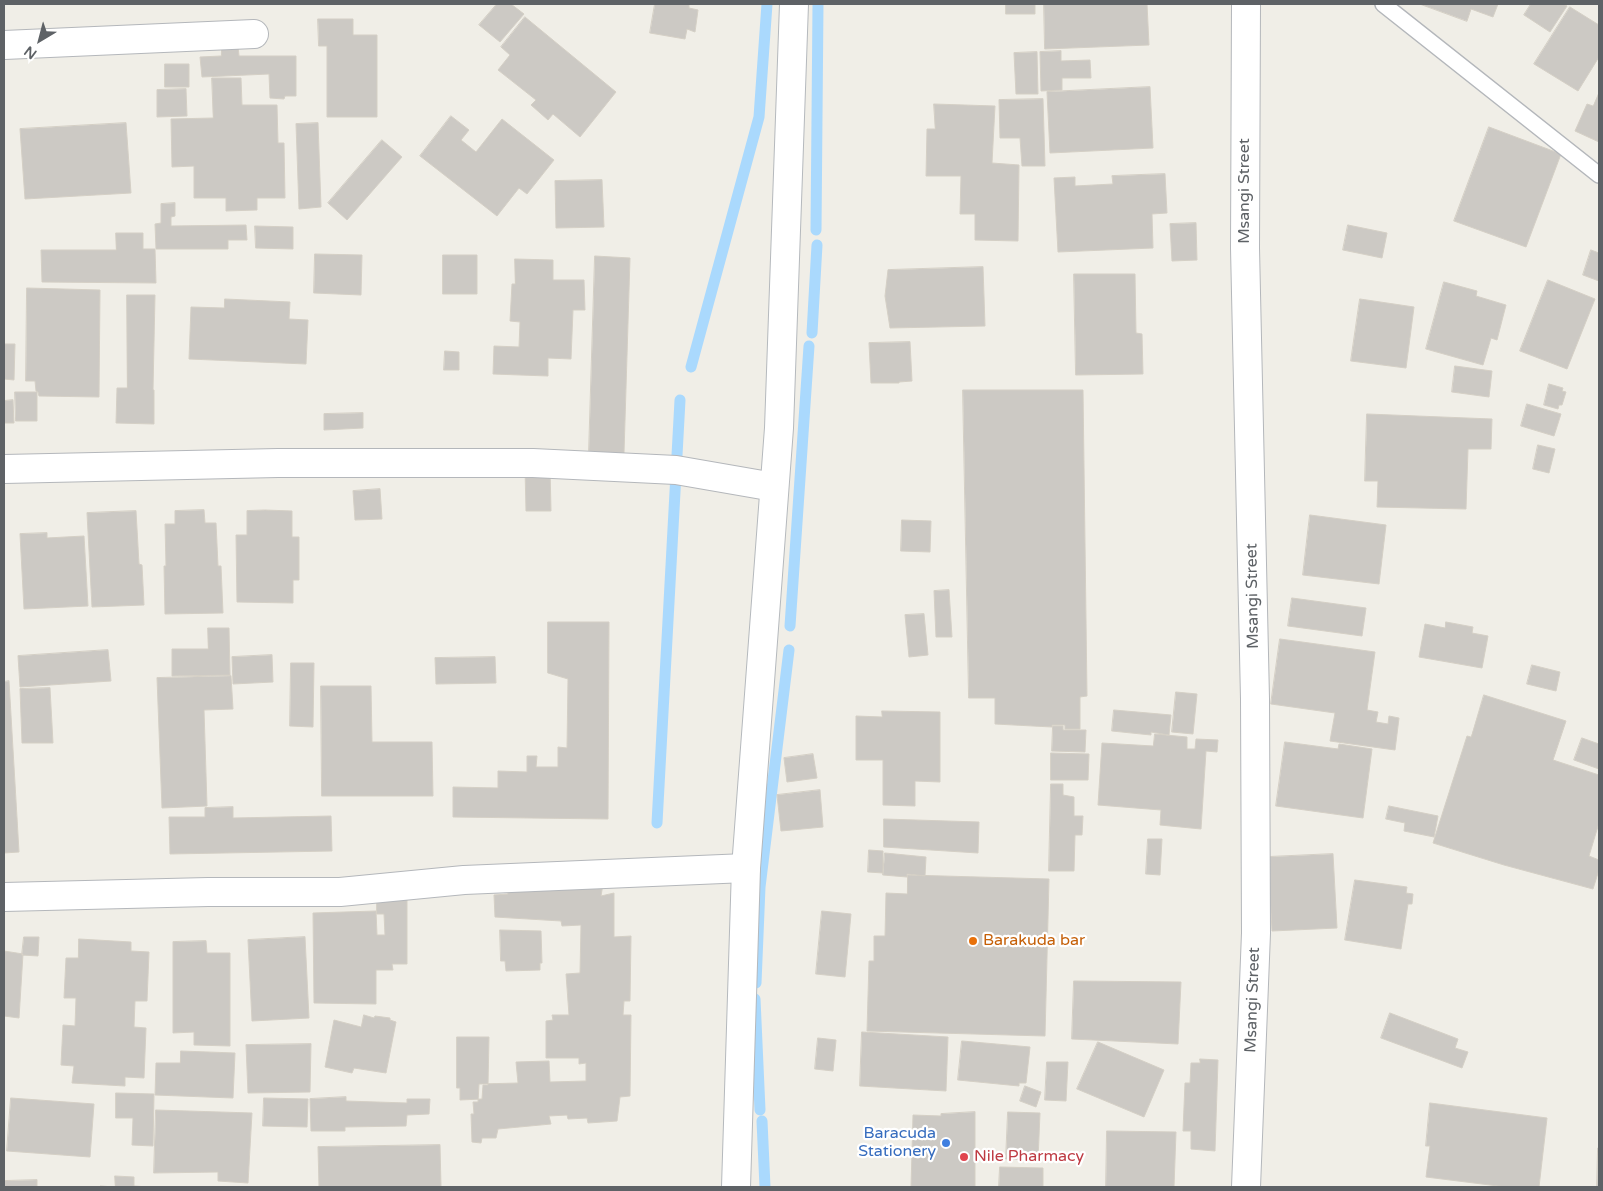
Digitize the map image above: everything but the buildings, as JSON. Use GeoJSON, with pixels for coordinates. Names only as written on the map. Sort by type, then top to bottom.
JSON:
{"type":"FeatureCollection","features":[{"type":"Feature","properties":{"kind":"street"},"geometry":{"type":"LineString","coordinates":[[736,1187],[746,868],[779,428],[794,4]]}},
{"type":"Feature","properties":{"kind":"street","name":"Msangi Street"},"geometry":{"type":"LineString","coordinates":[[1246,4],[1245,248],[1255,689],[1256,924],[1246,1187]]}},
{"type":"Feature","properties":{"kind":"street"},"geometry":{"type":"LineString","coordinates":[[4,45],[254,34]]}},
{"type":"Feature","properties":{"kind":"street"},"geometry":{"type":"LineString","coordinates":[[4,468],[278,463],[533,463],[676,470],[774,487]]}},
{"type":"Feature","properties":{"kind":"street"},"geometry":{"type":"LineString","coordinates":[[4,897],[208,892],[340,892],[464,880],[746,868]]}},
{"type":"Feature","properties":{"kind":"lane"},"geometry":{"type":"LineString","coordinates":[[1382,4],[1599,175]]}},
{"type":"Feature","properties":{"kind":"waterway"},"geometry":{"type":"LineString","coordinates":[[691,367],[759,117],[767,4]]}},
{"type":"Feature","properties":{"kind":"waterway"},"geometry":{"type":"LineString","coordinates":[[816,230],[818,4]]}},
{"type":"Feature","properties":{"kind":"waterway"},"geometry":{"type":"LineString","coordinates":[[812,333],[817,245]]}},
{"type":"Feature","properties":{"kind":"waterway"},"geometry":{"type":"LineString","coordinates":[[790,626],[809,346]]}},
{"type":"Feature","properties":{"kind":"waterway"},"geometry":{"type":"LineString","coordinates":[[657,823],[680,400]]}},
{"type":"Feature","properties":{"kind":"waterway"},"geometry":{"type":"LineString","coordinates":[[756,983],[760,887],[789,650]]}},
{"type":"Feature","properties":{"kind":"waterway"},"geometry":{"type":"LineString","coordinates":[[755,999],[760,1110]]}},
{"type":"Feature","properties":{"kind":"waterway"},"geometry":{"type":"LineString","coordinates":[[762,1121],[765,1187]]}},
{"type":"Feature","properties":{"kind":"place","name":"Barakuda bar"},"geometry":{"type":"Point","coordinates":[973,941]}},
{"type":"Feature","properties":{"kind":"place","name":"Baracuda Stationery"},"geometry":{"type":"Point","coordinates":[946,1143]}},
{"type":"Feature","properties":{"kind":"place","name":"Nile Pharmacy"},"geometry":{"type":"Point","coordinates":[964,1157]}}]}
